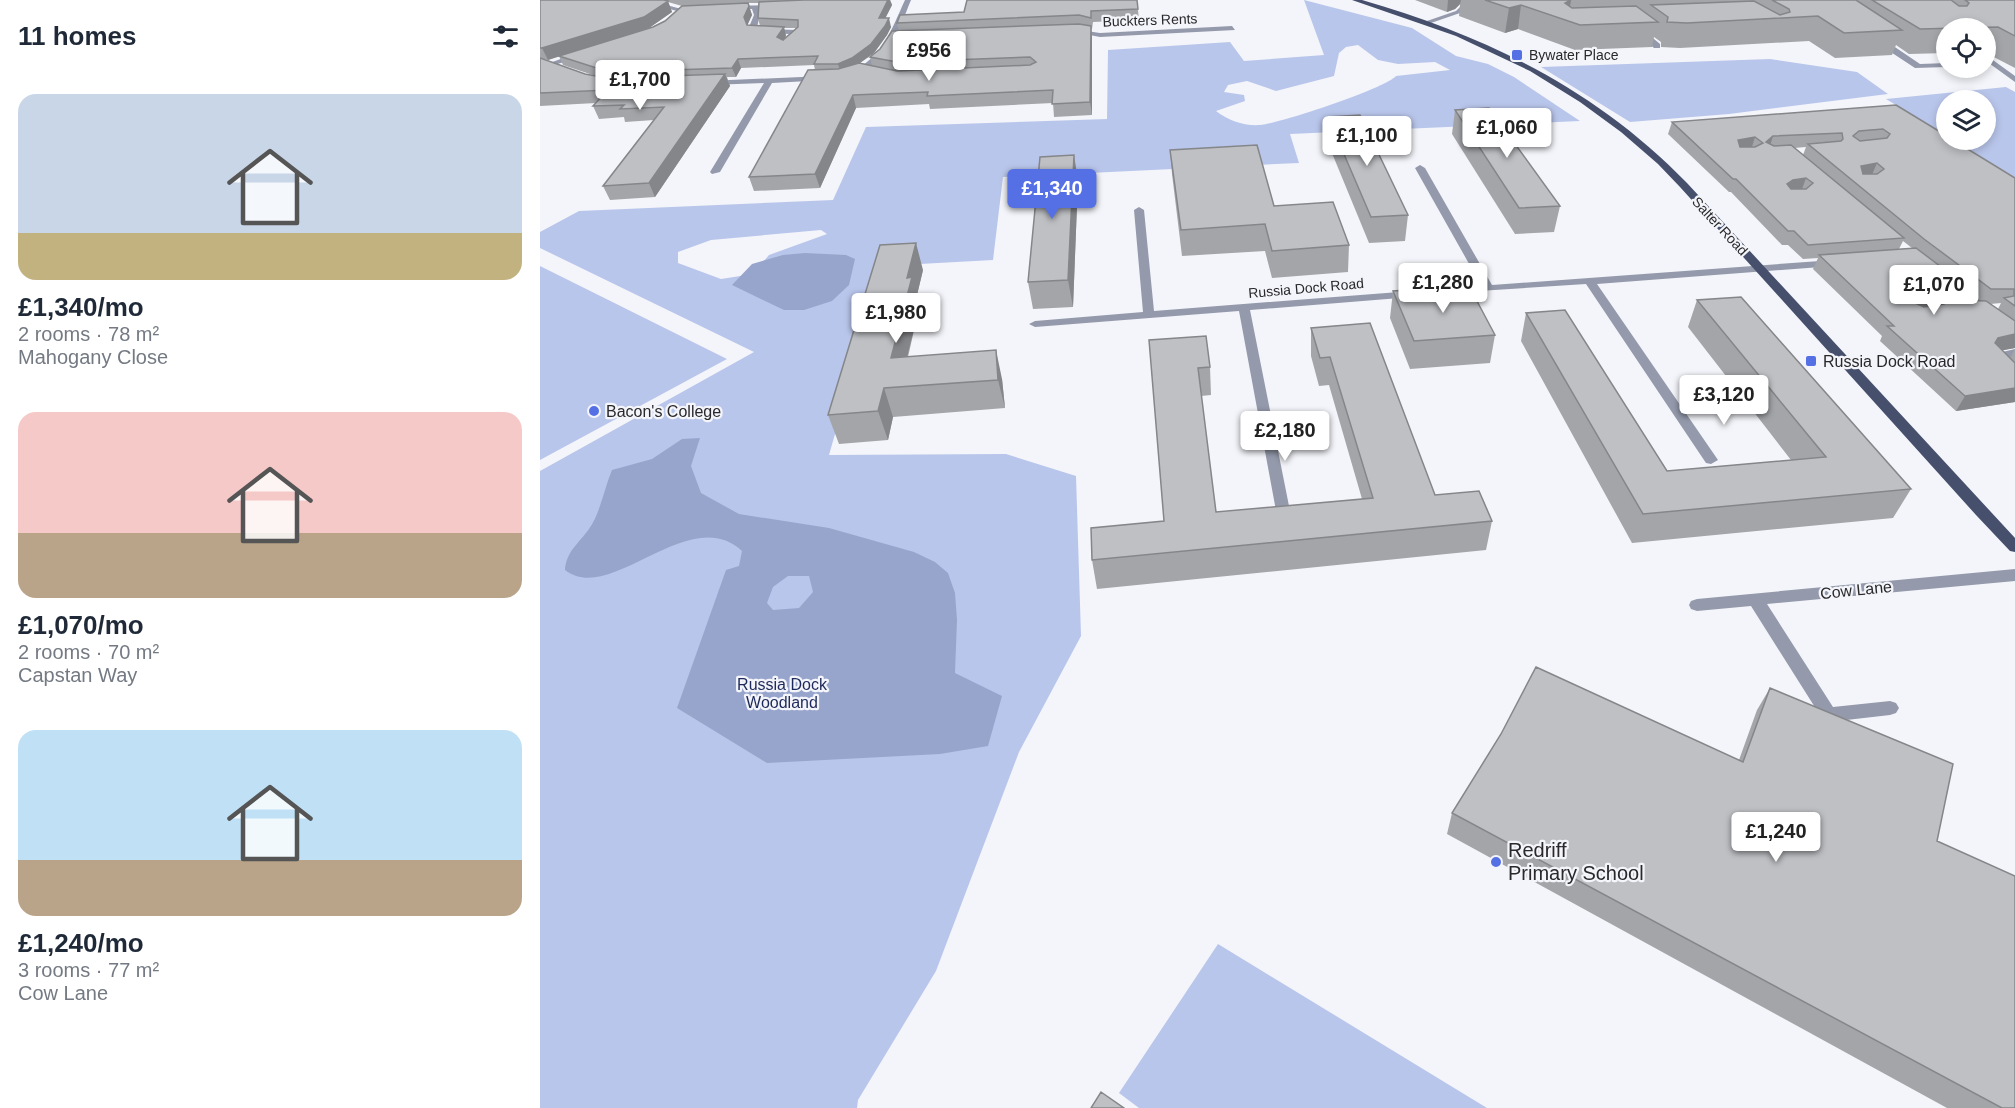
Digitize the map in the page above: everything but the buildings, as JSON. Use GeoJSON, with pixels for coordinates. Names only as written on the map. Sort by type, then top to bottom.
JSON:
{"type":"FeatureCollection","features":[{"type":"Feature","properties":{"kind":"main road","name":"Salter Road"},"geometry":{"type":"LineString","coordinates":[[1355,0],[1428,22],[1516,60],[1556,82],[1661,162],[2015,547]]}},
{"type":"Feature","properties":{"kind":"street"},"geometry":{"type":"LineString","coordinates":[[640,0],[682,10],[692,9]]}},
{"type":"Feature","properties":{"kind":"street"},"geometry":{"type":"LineString","coordinates":[[760,0],[755,7],[757,15],[753,27],[755,31],[796,32],[786,45]]}},
{"type":"Feature","properties":{"kind":"street"},"geometry":{"type":"LineString","coordinates":[[842,77],[868,72],[881,58],[908,0]]}},
{"type":"Feature","properties":{"kind":"street"},"geometry":{"type":"LineString","coordinates":[[1428,22],[1458,12],[1471,0]]}},
{"type":"Feature","properties":{"kind":"street"},"geometry":{"type":"LineString","coordinates":[[724,8],[790,5]]}},
{"type":"Feature","properties":{"kind":"street"},"geometry":{"type":"LineString","coordinates":[[664,26],[682,10]]}},
{"type":"Feature","properties":{"kind":"street"},"geometry":{"type":"LineString","coordinates":[[1643,24],[1632,24],[1657,46]]}},
{"type":"Feature","properties":{"kind":"street","name":"Buckters Rents"},"geometry":{"type":"LineString","coordinates":[[1069,31],[1100,35],[1232,28]]}},
{"type":"Feature","properties":{"kind":"street"},"geometry":{"type":"LineString","coordinates":[[1872,36],[1918,66],[1936,65]]}},
{"type":"Feature","properties":{"kind":"street"},"geometry":{"type":"LineString","coordinates":[[890,39],[902,39]]}},
{"type":"Feature","properties":{"kind":"street"},"geometry":{"type":"LineString","coordinates":[[544,63],[590,51]]}},
{"type":"Feature","properties":{"kind":"street"},"geometry":{"type":"LineString","coordinates":[[544,63],[566,72]]}},
{"type":"Feature","properties":{"kind":"street"},"geometry":{"type":"LineString","coordinates":[[1996,67],[2015,80]]}},
{"type":"Feature","properties":{"kind":"street"},"geometry":{"type":"LineString","coordinates":[[700,84],[831,78]]}},
{"type":"Feature","properties":{"kind":"street"},"geometry":{"type":"LineString","coordinates":[[715,171],[769,81]]}},
{"type":"Feature","properties":{"kind":"street"},"geometry":{"type":"LineString","coordinates":[[1420,168],[1488,288]]}},
{"type":"Feature","properties":{"kind":"street"},"geometry":{"type":"LineString","coordinates":[[1139,210],[1149,315]]}},
{"type":"Feature","properties":{"kind":"street"},"geometry":{"type":"LineString","coordinates":[[1442,292],[1844,262]]}},
{"type":"Feature","properties":{"kind":"street"},"geometry":{"type":"LineString","coordinates":[[1588,280],[1711,460]]}},
{"type":"Feature","properties":{"kind":"street","name":"Russia Dock Road"},"geometry":{"type":"LineString","coordinates":[[1035,324],[1419,294]]}},
{"type":"Feature","properties":{"kind":"street"},"geometry":{"type":"LineString","coordinates":[[1244,308],[1284,516]]}},
{"type":"Feature","properties":{"kind":"street"},"geometry":{"type":"LineString","coordinates":[[2015,353],[1994,358],[2015,377]]}},
{"type":"Feature","properties":{"kind":"street","name":"Cow Lane"},"geometry":{"type":"LineString","coordinates":[[1697,605],[2015,575]]}},
{"type":"Feature","properties":{"kind":"street"},"geometry":{"type":"LineString","coordinates":[[1756,600],[1829,715],[1890,708]]}},
{"type":"Feature","properties":{"kind":"green space","name":"Russia Dock Woodland"},"geometry":{"type":"Polygon","coordinates":[[[1304,0],[1412,28],[1456,56],[1488,64],[1514,77],[1580,121],[1290,134],[1299,163],[1003,177],[993,260],[883,266],[829,455],[1006,454],[1076,476],[1081,636],[1019,752],[936,971],[858,1100],[857,1108],[540,1108],[540,471],[754,352],[540,248],[540,232],[579,211],[833,200],[866,127],[1107,119],[1108,50],[1230,42],[1244,61],[1324,55],[1304,0]],[[1358,45],[1346,47],[1339,53],[1334,76],[1276,91],[1247,81],[1228,85],[1224,92],[1244,95],[1245,101],[1216,111],[1237,122],[1260,125],[1331,105],[1373,89],[1396,76],[1450,70],[1435,62],[1398,64],[1378,60],[1358,45]],[[821,230],[711,240],[678,252],[678,263],[721,279],[753,274],[769,255],[827,234],[821,230]]]}},
{"type":"Feature","properties":{"kind":"green space"},"geometry":{"type":"Polygon","coordinates":[[[1770,59],[1857,72],[1888,94],[1729,114],[1630,122],[1541,67],[1770,59]]]}},
{"type":"Feature","properties":{"kind":"green space"},"geometry":{"type":"Polygon","coordinates":[[[2006,87],[2015,92],[2015,177],[1969,150],[1996,150],[1996,90],[1976,90],[2006,87]]]}},
{"type":"Feature","properties":{"kind":"green space"},"geometry":{"type":"Polygon","coordinates":[[[1936,94],[1936,129],[1886,99],[1936,94]]]}},
{"type":"Feature","properties":{"kind":"green space","name":"Bacon's College"},"geometry":{"type":"Polygon","coordinates":[[[540,266],[727,359],[540,460],[540,266]]]}},
{"type":"Feature","properties":{"kind":"green space"},"geometry":{"type":"Polygon","coordinates":[[[1218,944],[1487,1108],[1139,1108],[1119,1093],[1218,944]]]}},
{"type":"Feature","properties":{"kind":"shaded area"},"geometry":{"type":"Polygon","coordinates":[[[805,253],[846,255],[855,259],[849,285],[832,301],[804,310],[784,310],[732,285],[752,264],[783,255],[805,253]]]}},
{"type":"Feature","properties":{"kind":"shaded area"},"geometry":{"type":"Polygon","coordinates":[[[700,438],[691,466],[701,493],[739,514],[829,528],[914,552],[935,562],[948,573],[955,593],[957,620],[955,673],[1002,696],[988,746],[940,754],[767,763],[677,708],[726,570],[739,566],[742,551],[721,539],[698,538],[675,545],[605,575],[584,578],[565,570],[570,553],[596,516],[612,470],[652,459],[682,439],[700,438]],[[788,576],[773,587],[767,603],[773,610],[799,608],[813,592],[809,576],[788,576]]]}},
{"type":"Feature","properties":{"kind":"place","name":"Bywater Place"},"geometry":{"type":"Point","coordinates":[1517,55]}},
{"type":"Feature","properties":{"kind":"place","name":"Russia Dock Road"},"geometry":{"type":"Point","coordinates":[1811,361]}},
{"type":"Feature","properties":{"kind":"place","name":"Bacon's College"},"geometry":{"type":"Point","coordinates":[594,411]}},
{"type":"Feature","properties":{"kind":"place","name":"Redriff Primary School"},"geometry":{"type":"Point","coordinates":[1496,862]}}]}
